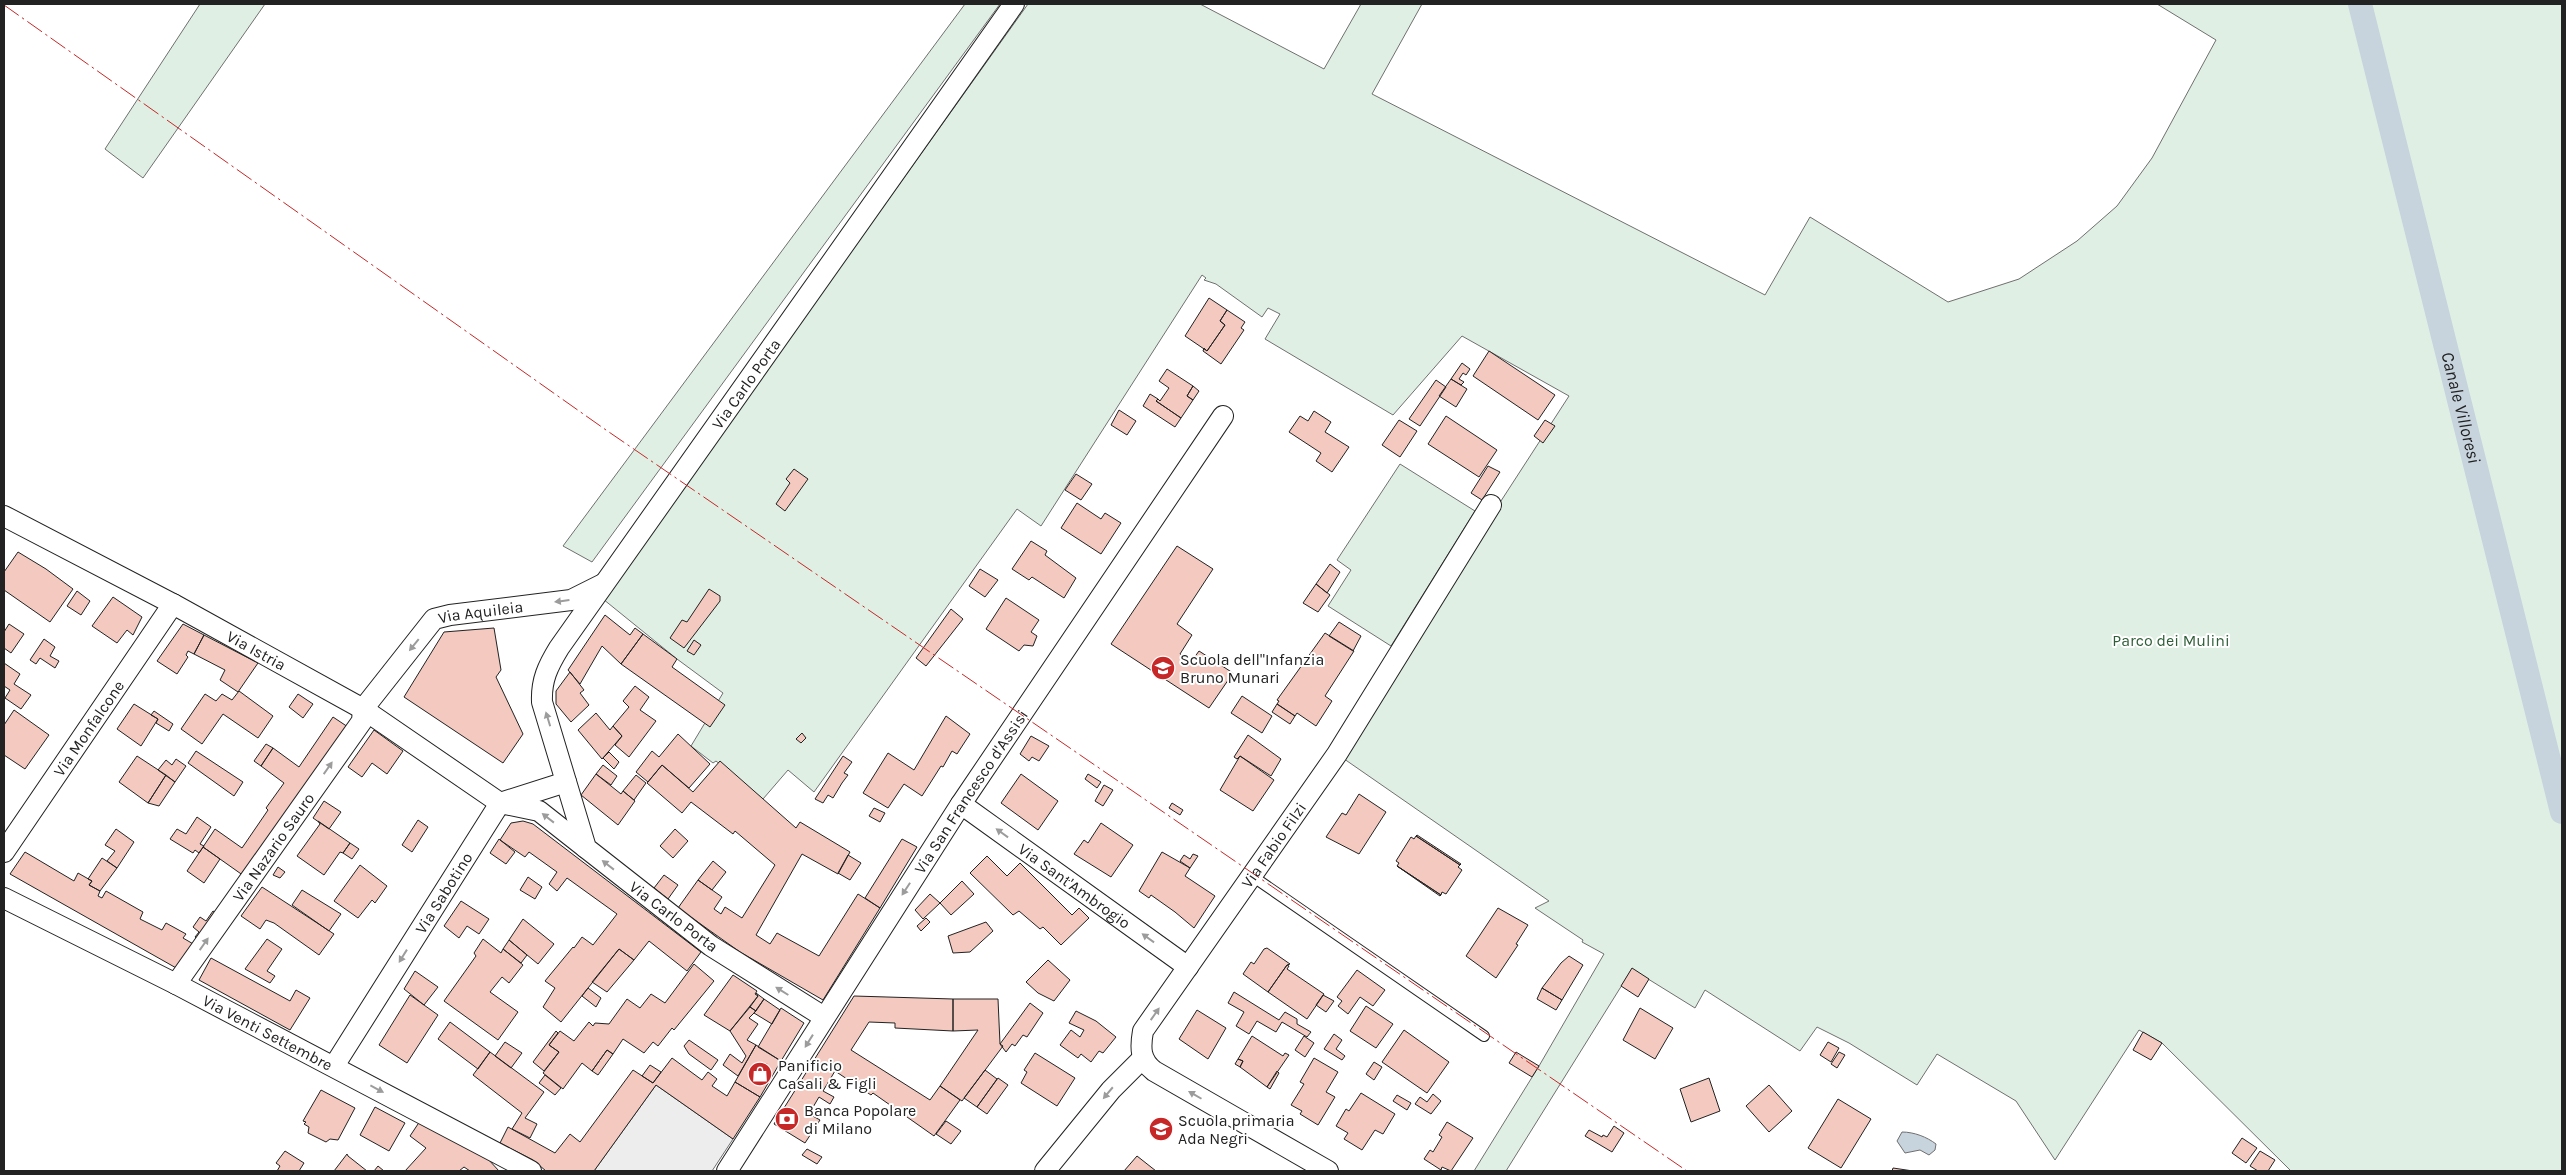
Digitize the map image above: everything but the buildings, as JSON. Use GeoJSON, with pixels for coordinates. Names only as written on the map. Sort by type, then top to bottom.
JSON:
{"type":"FeatureCollection","features":[{"type":"Feature","properties":{"kind":"street","name":"Via Carlo Porta"},"geometry":{"type":"LineString","coordinates":[[824,1017],[711,946],[586,848],[542,702],[542,686],[546,671],[559,648],[1014,4]]}},
{"type":"Feature","properties":{"kind":"street","name":"Via San Francesco d'Assisi"},"geometry":{"type":"LineString","coordinates":[[727,1171],[961,804],[1223,416]]}},
{"type":"Feature","properties":{"kind":"street","name":"Via Fabio Filzi"},"geometry":{"type":"LineString","coordinates":[[1142,1058],[1140,1044],[1143,1031],[1336,754],[1491,505]]}},
{"type":"Feature","properties":{"kind":"street","name":"Via Istria"},"geometry":{"type":"LineString","coordinates":[[4,516],[173,604],[362,709],[500,803]]}},
{"type":"Feature","properties":{"kind":"street","name":"Via Aquileia"},"geometry":{"type":"LineString","coordinates":[[362,709],[434,620],[450,615],[571,600],[607,582]]}},
{"type":"Feature","properties":{"kind":"street","name":"Via Monfalcone"},"geometry":{"type":"LineString","coordinates":[[4,852],[173,604]]}},
{"type":"Feature","properties":{"kind":"street","name":"Via Nazario Sauro"},"geometry":{"type":"LineString","coordinates":[[176,984],[362,721],[362,709]]}},
{"type":"Feature","properties":{"kind":"street"},"geometry":{"type":"LineString","coordinates":[[500,803],[566,782]]}},
{"type":"Feature","properties":{"kind":"street"},"geometry":{"type":"LineString","coordinates":[[500,803],[539,811],[586,848]]}},
{"type":"Feature","properties":{"kind":"street","name":"Via Sabotino"},"geometry":{"type":"LineString","coordinates":[[334,1066],[500,803]]}},
{"type":"Feature","properties":{"kind":"street","name":"Via Sant'Ambrogio"},"geometry":{"type":"LineString","coordinates":[[961,804],[1188,966]]}},
{"type":"Feature","properties":{"kind":"street","name":"Via Venti Settembre"},"geometry":{"type":"LineString","coordinates":[[4,898],[334,1066],[530,1171]]}},
{"type":"Feature","properties":{"kind":"street"},"geometry":{"type":"LineString","coordinates":[[1045,1171],[1111,1090],[1142,1058],[1154,1071],[1328,1171]]}},
{"type":"Feature","properties":{"kind":"lane"},"geometry":{"type":"LineString","coordinates":[[1252,876],[1484,1036]]}},
{"type":"Feature","properties":{"kind":"green space"},"geometry":{"type":"Polygon","coordinates":[[[200,4],[265,4],[143,178],[105,149],[200,4]]]}},
{"type":"Feature","properties":{"kind":"green space"},"geometry":{"type":"Polygon","coordinates":[[[965,4],[1000,4],[592,562],[563,546],[965,4]]]}},
{"type":"Feature","properties":{"kind":"green space","name":"Parco dei Mulini"},"geometry":{"type":"Polygon","coordinates":[[[1028,4],[1200,4],[1324,69],[1361,4],[1422,4],[1372,94],[1765,295],[1810,217],[1948,302],[2019,279],[2077,241],[2117,206],[2152,158],[2216,40],[2157,4],[2562,4],[2562,1171],[2291,1171],[2162,1043],[2139,1030],[2055,1160],[2016,1101],[1937,1054],[1917,1085],[1849,1043],[1817,1027],[1800,1051],[1705,990],[1695,1008],[1632,969],[1506,1171],[1474,1171],[1539,1066],[1604,954],[1582,942],[1583,940],[1535,908],[1549,901],[1337,754],[1569,396],[1462,336],[1393,415],[1265,339],[1280,314],[1268,308],[1262,317],[1216,284],[1204,280],[1206,278],[1202,275],[1041,526],[1017,509],[814,792],[788,770],[763,799],[716,761],[713,763],[691,746],[723,693],[677,659],[603,599],[1028,4]]]}},
{"type":"Feature","properties":{"kind":"green space"},"geometry":{"type":"Polygon","coordinates":[[[1400,464],[1475,511],[1391,646],[1328,606],[1351,570],[1337,560],[1400,464]]]}},
{"type":"Feature","properties":{"kind":"shaded area"},"geometry":{"type":"Polygon","coordinates":[[[656,1085],[733,1139],[712,1171],[594,1171],[656,1085]]]}},
{"type":"Feature","properties":{"kind":"shaded area"},"geometry":{"type":"Polygon","coordinates":[[[1902,1132],[1916,1134],[1929,1139],[1936,1144],[1935,1150],[1929,1155],[1920,1150],[1905,1153],[1897,1141],[1902,1132]]]}},
{"type":"Feature","properties":{"kind":"waterway","name":"Canale Villoresi"},"geometry":{"type":"LineString","coordinates":[[2360,4],[2562,812]]}},
{"type":"Feature","properties":{"kind":"power"},"geometry":{"type":"LineString","coordinates":[[4,5],[606,430],[1687,1171]]}},
{"type":"Feature","properties":{"kind":"place","name":"Scuola dell\"Infanzia Bruno Munari"},"geometry":{"type":"Point","coordinates":[1163,668]}},
{"type":"Feature","properties":{"kind":"place","name":"Panificio Casali & Figli"},"geometry":{"type":"Point","coordinates":[760,1074]}},
{"type":"Feature","properties":{"kind":"place","name":"Banca Popolare di Milano"},"geometry":{"type":"Point","coordinates":[787,1119]}},
{"type":"Feature","properties":{"kind":"place","name":"Scuola primaria Ada Negri"},"geometry":{"type":"Point","coordinates":[1161,1129]}}]}
